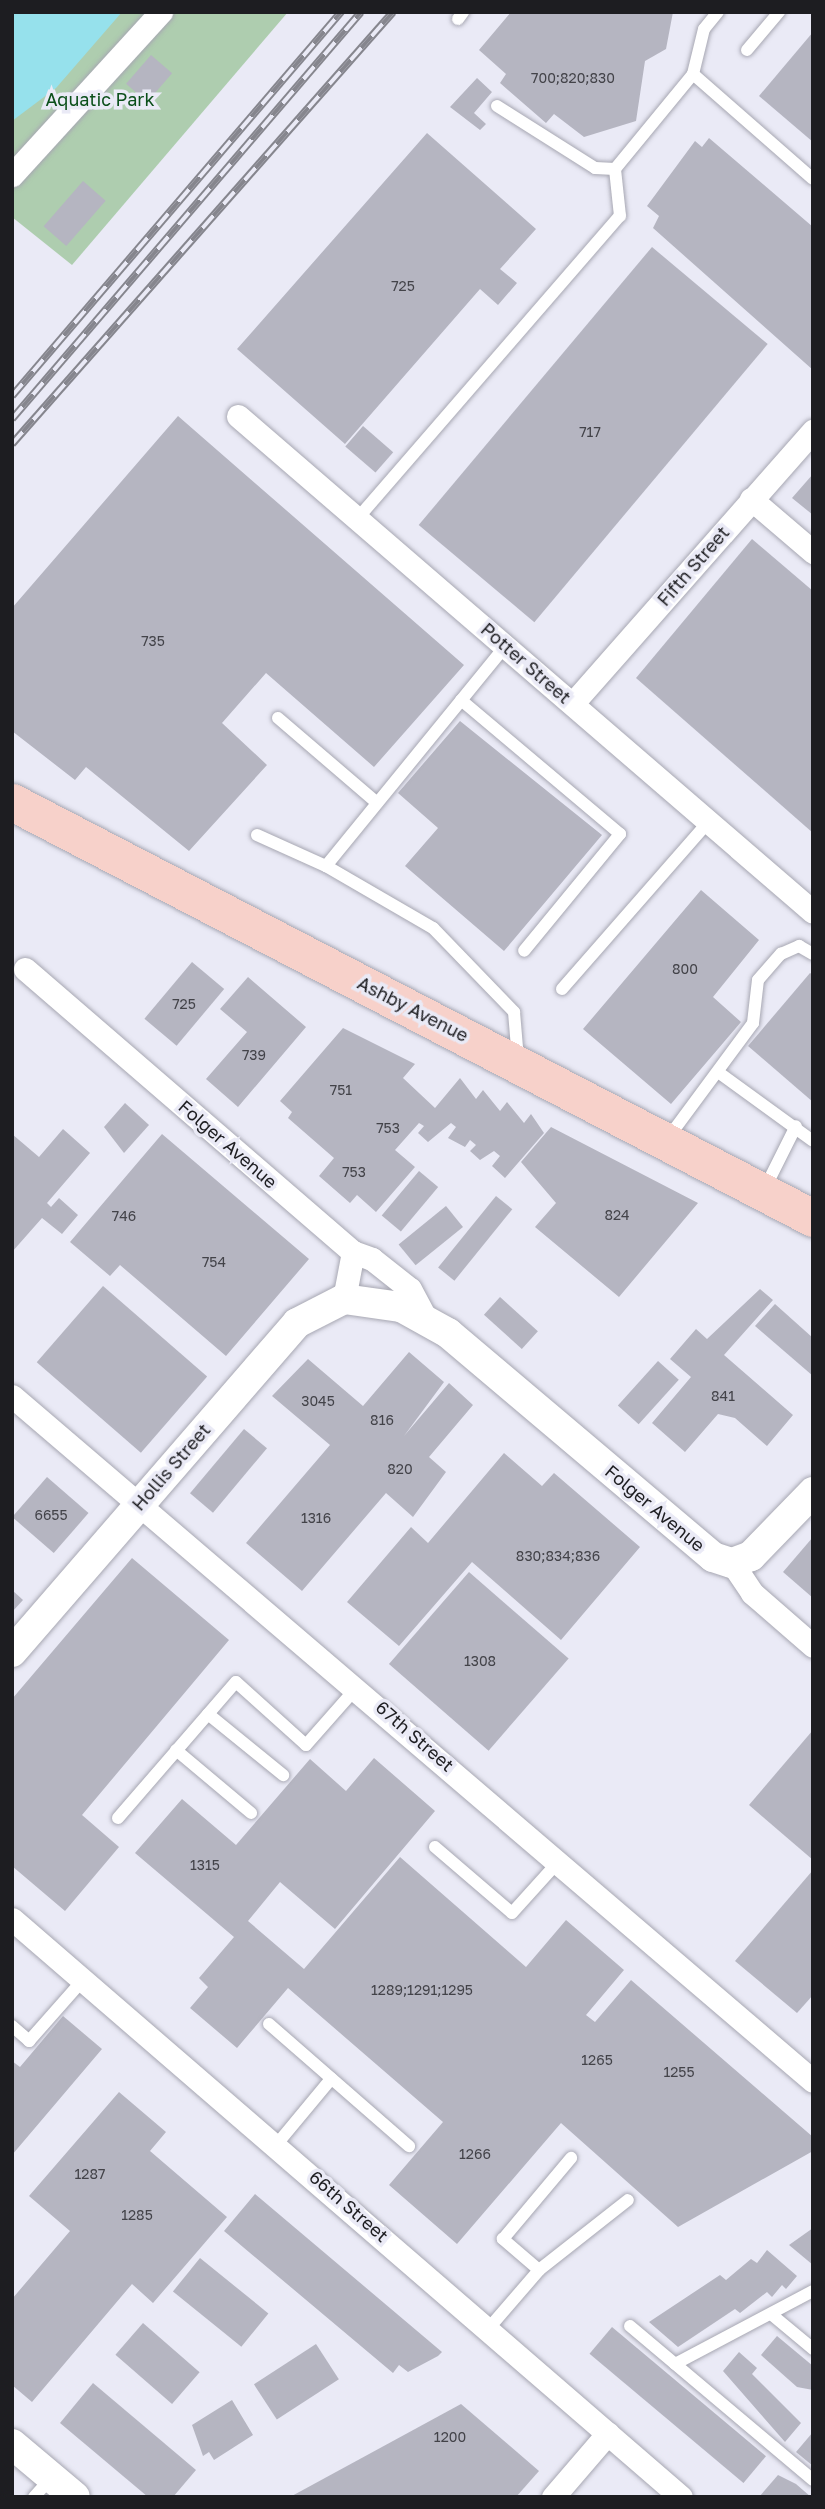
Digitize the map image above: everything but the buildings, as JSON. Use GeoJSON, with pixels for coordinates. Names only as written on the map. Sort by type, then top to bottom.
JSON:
{"type":"FeatureCollection","features":[{"type":"Feature","properties":{"kind":"main road","name":"Ashby Avenue"},"geometry":{"type":"LineString","coordinates":[[12,802],[813,1218]]}},
{"type":"Feature","properties":{"kind":"street"},"geometry":{"type":"LineString","coordinates":[[12,175],[161,12]]}},
{"type":"Feature","properties":{"kind":"street","name":"Potter Street"},"geometry":{"type":"LineString","coordinates":[[238,416],[813,912]]}},
{"type":"Feature","properties":{"kind":"street","name":"Fifth Street"},"geometry":{"type":"LineString","coordinates":[[573,703],[813,430]]}},
{"type":"Feature","properties":{"kind":"street"},"geometry":{"type":"LineString","coordinates":[[751,499],[813,552]]}},
{"type":"Feature","properties":{"kind":"street","name":"Folger Avenue"},"geometry":{"type":"LineString","coordinates":[[19,964],[353,1252],[410,1289],[426,1319]]}},
{"type":"Feature","properties":{"kind":"street"},"geometry":{"type":"LineString","coordinates":[[344,1299],[353,1252]]}},
{"type":"Feature","properties":{"kind":"street","name":"Folger Avenue"},"geometry":{"type":"LineString","coordinates":[[344,1299],[377,1302],[426,1319],[705,1551],[732,1563],[752,1593],[813,1646]]}},
{"type":"Feature","properties":{"kind":"street","name":"Hollis Street"},"geometry":{"type":"LineString","coordinates":[[12,1652],[297,1323],[344,1299]]}},
{"type":"Feature","properties":{"kind":"street","name":"67th Street"},"geometry":{"type":"LineString","coordinates":[[12,1396],[358,1686],[813,2081]]}},
{"type":"Feature","properties":{"kind":"street"},"geometry":{"type":"LineString","coordinates":[[732,1563],[762,1548],[813,1492]]}},
{"type":"Feature","properties":{"kind":"street","name":"66th Street"},"geometry":{"type":"LineString","coordinates":[[12,1919],[277,2144],[681,2497]]}},
{"type":"Feature","properties":{"kind":"street"},"geometry":{"type":"LineString","coordinates":[[553,2497],[608,2433]]}},
{"type":"Feature","properties":{"kind":"street"},"geometry":{"type":"LineString","coordinates":[[12,2444],[43,2487],[75,2497]]}},
{"type":"Feature","properties":{"kind":"lane"},"geometry":{"type":"LineString","coordinates":[[358,518],[620,216],[615,169],[693,74],[704,29],[718,12]]}},
{"type":"Feature","properties":{"kind":"lane"},"geometry":{"type":"LineString","coordinates":[[747,50],[779,12]]}},
{"type":"Feature","properties":{"kind":"lane"},"geometry":{"type":"LineString","coordinates":[[693,74],[813,179]]}},
{"type":"Feature","properties":{"kind":"lane"},"geometry":{"type":"LineString","coordinates":[[496,106],[595,168],[615,169]]}},
{"type":"Feature","properties":{"kind":"lane"},"geometry":{"type":"LineString","coordinates":[[326,866],[506,645]]}},
{"type":"Feature","properties":{"kind":"lane"},"geometry":{"type":"LineString","coordinates":[[461,700],[620,834],[524,951]]}},
{"type":"Feature","properties":{"kind":"lane"},"geometry":{"type":"LineString","coordinates":[[278,718],[377,803]]}},
{"type":"Feature","properties":{"kind":"lane"},"geometry":{"type":"LineString","coordinates":[[562,989],[708,822]]}},
{"type":"Feature","properties":{"kind":"lane"},"geometry":{"type":"LineString","coordinates":[[257,835],[326,866],[443,937],[513,1012],[518,1063]]}},
{"type":"Feature","properties":{"kind":"lane"},"geometry":{"type":"LineString","coordinates":[[665,1142],[753,1023],[758,980],[781,954],[799,946],[813,954]]}},
{"type":"Feature","properties":{"kind":"lane"},"geometry":{"type":"LineString","coordinates":[[718,1072],[796,1126],[813,1141]]}},
{"type":"Feature","properties":{"kind":"lane"},"geometry":{"type":"LineString","coordinates":[[763,1192],[796,1126]]}},
{"type":"Feature","properties":{"kind":"lane"},"geometry":{"type":"LineString","coordinates":[[118,1818],[236,1682],[306,1745],[358,1686]]}},
{"type":"Feature","properties":{"kind":"lane"},"geometry":{"type":"LineString","coordinates":[[208,1714],[283,1775]]}},
{"type":"Feature","properties":{"kind":"lane"},"geometry":{"type":"LineString","coordinates":[[176,1750],[251,1813]]}},
{"type":"Feature","properties":{"kind":"lane"},"geometry":{"type":"LineString","coordinates":[[435,1847],[512,1913],[559,1861]]}},
{"type":"Feature","properties":{"kind":"lane"},"geometry":{"type":"LineString","coordinates":[[12,2026],[29,2041],[83,1980]]}},
{"type":"Feature","properties":{"kind":"lane"},"geometry":{"type":"LineString","coordinates":[[269,2024],[409,2146]]}},
{"type":"Feature","properties":{"kind":"lane"},"geometry":{"type":"LineString","coordinates":[[277,2144],[331,2079]]}},
{"type":"Feature","properties":{"kind":"lane"},"geometry":{"type":"LineString","coordinates":[[539,2270],[503,2239],[571,2158]]}},
{"type":"Feature","properties":{"kind":"lane"},"geometry":{"type":"LineString","coordinates":[[489,2328],[539,2270],[628,2200]]}},
{"type":"Feature","properties":{"kind":"lane"},"geometry":{"type":"LineString","coordinates":[[675,2364],[813,2291]]}},
{"type":"Feature","properties":{"kind":"lane"},"geometry":{"type":"LineString","coordinates":[[771,2314],[813,2348]]}},
{"type":"Feature","properties":{"kind":"lane"},"geometry":{"type":"LineString","coordinates":[[630,2326],[813,2480]]}},
{"type":"Feature","properties":{"kind":"green space","name":"Aquatic Park"},"geometry":{"type":"Polygon","coordinates":[[[12,12],[288,12],[72,265],[12,217],[12,12]]]}},
{"type":"Feature","properties":{"kind":"water"},"geometry":{"type":"Polygon","coordinates":[[[12,12],[122,12],[56,88],[12,121],[12,12]]]}},
{"type":"Feature","properties":{"kind":"railway"},"geometry":{"type":"LineString","coordinates":[[12,396],[341,12]]}},
{"type":"Feature","properties":{"kind":"railway"},"geometry":{"type":"LineString","coordinates":[[12,419],[361,12]]}},
{"type":"Feature","properties":{"kind":"railway"},"geometry":{"type":"LineString","coordinates":[[12,444],[393,12]]}}]}
